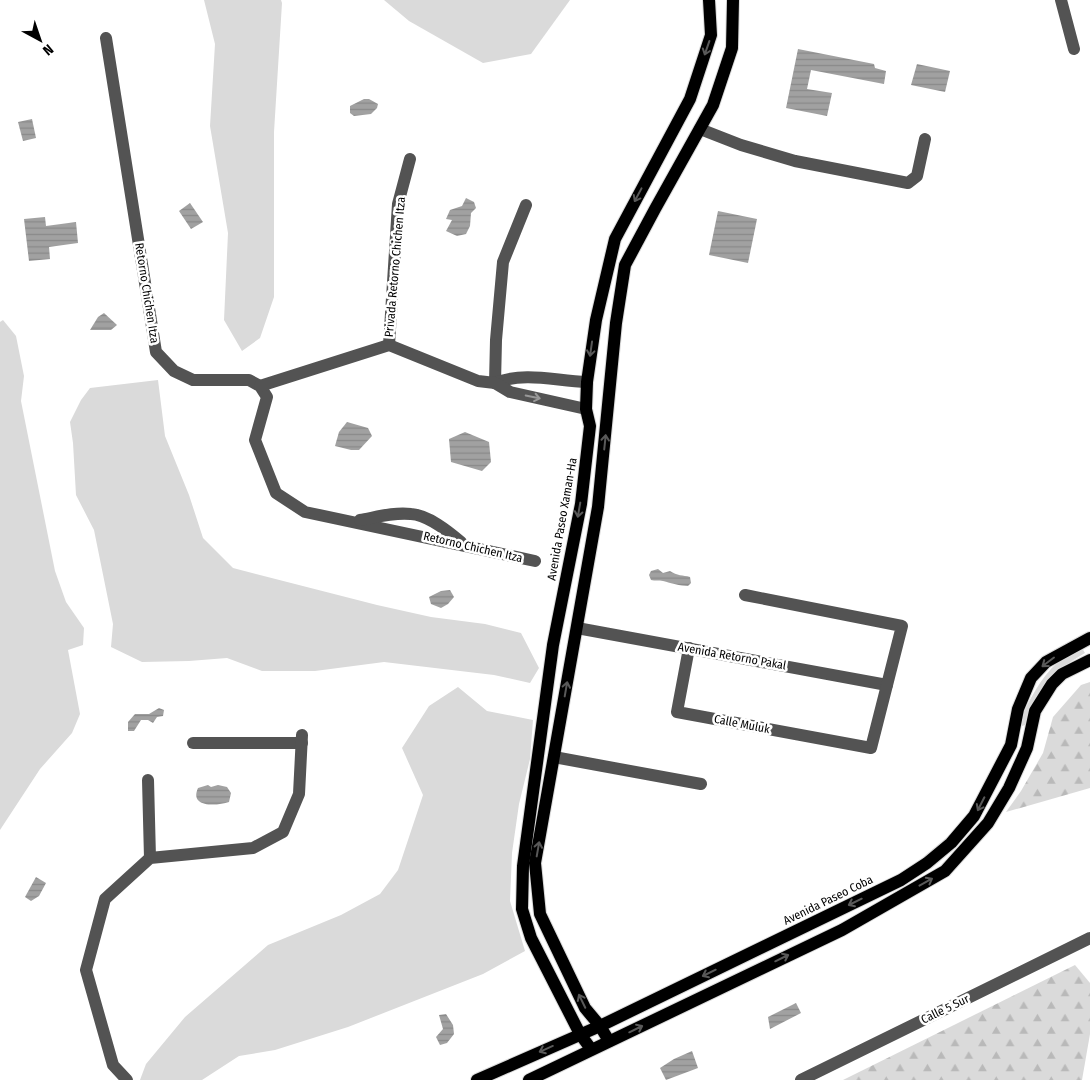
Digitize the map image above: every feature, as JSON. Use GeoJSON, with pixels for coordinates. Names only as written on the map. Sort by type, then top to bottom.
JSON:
{"type":"FeatureCollection","features":[{"type":"Feature","properties":{"kind":"main road","name":"Avenida Paseo Xaman-Ha"},"geometry":{"type":"LineString","coordinates":[[591,1049],[580,1034],[531,938],[522,909],[523,866],[553,645],[581,504],[590,426],[586,409],[587,382],[596,320],[615,239],[690,99],[711,36],[709,0]]}},
{"type":"Feature","properties":{"kind":"main road"},"geometry":{"type":"LineString","coordinates":[[610,1041],[585,1008],[540,914],[535,863],[598,507],[616,323],[625,265],[654,209],[713,105],[732,48],[733,0]]}},
{"type":"Feature","properties":{"kind":"main road"},"geometry":{"type":"LineString","coordinates":[[596,320],[616,323]]}},
{"type":"Feature","properties":{"kind":"main road","name":"Avenida Paseo Coba"},"geometry":{"type":"LineString","coordinates":[[477,1080],[600,1026],[901,880],[927,863],[951,843],[974,816],[1011,745],[1018,710],[1031,678],[1046,662],[1090,638]]}},
{"type":"Feature","properties":{"kind":"main road"},"geometry":{"type":"LineString","coordinates":[[529,1080],[842,930],[945,871],[988,823],[1009,788],[1027,748],[1035,711],[1052,684],[1062,674],[1090,660]]}},
{"type":"Feature","properties":{"kind":"main road"},"geometry":{"type":"LineString","coordinates":[[996,773],[1000,784],[1009,788]]}},
{"type":"Feature","properties":{"kind":"street"},"geometry":{"type":"LineString","coordinates":[[1061,0],[1074,48]]}},
{"type":"Feature","properties":{"kind":"street","name":"Retorno Chichen Itza"},"geometry":{"type":"LineString","coordinates":[[106,38],[156,352],[174,371],[193,380],[249,380],[260,386],[267,397],[255,440],[276,493],[305,512],[535,561]]}},
{"type":"Feature","properties":{"kind":"street"},"geometry":{"type":"LineString","coordinates":[[700,128],[741,145],[795,160],[908,183],[917,176],[925,139]]}},
{"type":"Feature","properties":{"kind":"street","name":"Privada Retorno Chichen Itza"},"geometry":{"type":"LineString","coordinates":[[389,345],[398,204],[410,159]]}},
{"type":"Feature","properties":{"kind":"street"},"geometry":{"type":"LineString","coordinates":[[495,384],[496,340],[503,262],[526,205]]}},
{"type":"Feature","properties":{"kind":"street"},"geometry":{"type":"LineString","coordinates":[[260,386],[389,345],[478,381],[495,384],[510,392],[586,409]]}},
{"type":"Feature","properties":{"kind":"street"},"geometry":{"type":"LineString","coordinates":[[495,384],[513,378],[528,376],[587,382]]}},
{"type":"Feature","properties":{"kind":"street"},"geometry":{"type":"LineString","coordinates":[[353,521],[399,513],[413,514],[426,518],[464,545]]}},
{"type":"Feature","properties":{"kind":"street"},"geometry":{"type":"LineString","coordinates":[[746,595],[902,626],[887,685]]}},
{"type":"Feature","properties":{"kind":"street","name":"Avenida Retorno Pakal"},"geometry":{"type":"LineString","coordinates":[[577,628],[887,685]]}},
{"type":"Feature","properties":{"kind":"street","name":"Calle Muluk"},"geometry":{"type":"LineString","coordinates":[[689,648],[678,712],[871,748],[887,685]]}},
{"type":"Feature","properties":{"kind":"street"},"geometry":{"type":"LineString","coordinates":[[127,1080],[113,1065],[86,970],[105,899],[150,858],[253,848],[283,832],[299,794],[302,739],[194,743]]}},
{"type":"Feature","properties":{"kind":"street"},"geometry":{"type":"LineString","coordinates":[[554,757],[701,784]]}},
{"type":"Feature","properties":{"kind":"street"},"geometry":{"type":"LineString","coordinates":[[148,780],[150,858]]}},
{"type":"Feature","properties":{"kind":"street","name":"Calle 5 Sur"},"geometry":{"type":"LineString","coordinates":[[800,1080],[1090,938]]}},
{"type":"Feature","properties":{"kind":"green space"},"geometry":{"type":"Polygon","coordinates":[[[204,0],[281,0],[282,3],[274,132],[274,297],[260,338],[242,351],[224,320],[228,233],[210,126],[215,44],[204,0]]]}},
{"type":"Feature","properties":{"kind":"green space"},"geometry":{"type":"Polygon","coordinates":[[[384,0],[570,0],[531,54],[483,63],[409,21],[384,0]]]}},
{"type":"Feature","properties":{"kind":"green space"},"geometry":{"type":"Polygon","coordinates":[[[3,320],[16,336],[24,376],[21,401],[55,571],[66,602],[84,628],[83,645],[68,650],[80,714],[72,733],[40,769],[0,830],[0,322],[3,320]]]}},
{"type":"Feature","properties":{"kind":"green space"},"geometry":{"type":"Polygon","coordinates":[[[158,380],[165,436],[189,495],[203,538],[233,568],[377,605],[431,617],[485,624],[521,633],[539,668],[530,683],[494,675],[384,662],[315,671],[262,671],[227,658],[142,662],[111,647],[113,624],[94,530],[76,495],[70,422],[81,400],[90,388],[158,380]]]}},
{"type":"Feature","properties":{"kind":"green space"},"geometry":{"type":"Polygon","coordinates":[[[1082,648],[1085,653],[1063,667],[1047,683],[1035,701],[1025,725],[1022,726],[1019,722],[1040,682],[1058,662],[1082,648]]]}},
{"type":"Feature","properties":{"kind":"green space"},"geometry":{"type":"Polygon","coordinates":[[[1090,682],[1090,788],[1006,812],[1021,791],[1043,753],[1053,717],[1081,685],[1090,682]]]}},
{"type":"Feature","properties":{"kind":"green space"},"geometry":{"type":"Polygon","coordinates":[[[458,687],[487,711],[533,720],[530,759],[519,804],[512,853],[510,901],[525,951],[483,974],[348,1027],[275,1050],[239,1056],[202,1080],[140,1080],[146,1064],[185,1017],[268,945],[341,915],[380,894],[398,870],[423,795],[402,748],[429,706],[458,687]]]}},
{"type":"Feature","properties":{"kind":"green space"},"geometry":{"type":"Polygon","coordinates":[[[1075,965],[1090,983],[1090,1034],[1082,1080],[843,1080],[1075,965]]]}},
{"type":"Feature","properties":{"kind":"shaded area"},"geometry":{"type":"Polygon","coordinates":[[[798,49],[874,64],[875,68],[886,71],[884,84],[811,70],[807,89],[832,93],[827,116],[786,108],[798,49]]]}},
{"type":"Feature","properties":{"kind":"shaded area"},"geometry":{"type":"Polygon","coordinates":[[[917,64],[950,71],[945,92],[911,85],[917,64]]]}},
{"type":"Feature","properties":{"kind":"shaded area"},"geometry":{"type":"Polygon","coordinates":[[[364,99],[369,99],[378,104],[377,108],[371,114],[354,116],[350,113],[350,106],[364,99]]]}},
{"type":"Feature","properties":{"kind":"shaded area"},"geometry":{"type":"Polygon","coordinates":[[[32,119],[36,138],[23,141],[18,122],[32,119]]]}},
{"type":"Feature","properties":{"kind":"shaded area"},"geometry":{"type":"Polygon","coordinates":[[[466,198],[474,202],[476,208],[471,213],[470,226],[466,234],[457,236],[446,231],[452,220],[446,219],[450,210],[462,206],[466,198]]]}},
{"type":"Feature","properties":{"kind":"shaded area"},"geometry":{"type":"Polygon","coordinates":[[[190,203],[203,222],[191,229],[179,211],[190,203]]]}},
{"type":"Feature","properties":{"kind":"shaded area"},"geometry":{"type":"Polygon","coordinates":[[[718,211],[757,219],[748,263],[709,255],[718,211]]]}},
{"type":"Feature","properties":{"kind":"shaded area"},"geometry":{"type":"Polygon","coordinates":[[[45,217],[46,226],[76,222],[78,243],[49,247],[50,259],[29,261],[24,219],[45,217]]]}},
{"type":"Feature","properties":{"kind":"shaded area"},"geometry":{"type":"Polygon","coordinates":[[[104,313],[117,325],[111,330],[90,330],[98,317],[104,313]]]}},
{"type":"Feature","properties":{"kind":"shaded area"},"geometry":{"type":"Polygon","coordinates":[[[347,422],[368,428],[372,436],[359,450],[335,446],[339,432],[347,422]]]}},
{"type":"Feature","properties":{"kind":"shaded area"},"geometry":{"type":"Polygon","coordinates":[[[465,432],[489,442],[491,462],[482,471],[451,462],[449,439],[465,432]]]}},
{"type":"Feature","properties":{"kind":"shaded area"},"geometry":{"type":"Polygon","coordinates":[[[658,569],[663,573],[670,571],[678,575],[690,577],[691,583],[685,586],[651,580],[649,575],[651,571],[658,569]]]}},
{"type":"Feature","properties":{"kind":"shaded area"},"geometry":{"type":"Polygon","coordinates":[[[450,590],[454,597],[448,604],[441,608],[431,604],[429,597],[441,591],[450,590]]]}},
{"type":"Feature","properties":{"kind":"shaded area"},"geometry":{"type":"Polygon","coordinates":[[[159,708],[164,710],[163,716],[157,717],[153,723],[148,720],[141,720],[134,731],[128,731],[128,722],[135,714],[149,714],[159,708]]]}},
{"type":"Feature","properties":{"kind":"shaded area"},"geometry":{"type":"Polygon","coordinates":[[[208,785],[211,787],[218,785],[227,787],[231,793],[229,802],[212,805],[197,799],[198,788],[208,785]]]}},
{"type":"Feature","properties":{"kind":"shaded area"},"geometry":{"type":"Polygon","coordinates":[[[36,877],[46,883],[39,896],[31,901],[25,897],[36,877]]]}},
{"type":"Feature","properties":{"kind":"shaded area"},"geometry":{"type":"Polygon","coordinates":[[[796,1003],[801,1013],[770,1029],[768,1017],[796,1003]]]}},
{"type":"Feature","properties":{"kind":"shaded area"},"geometry":{"type":"Polygon","coordinates":[[[446,1014],[453,1025],[454,1034],[447,1043],[440,1045],[436,1037],[443,1029],[439,1015],[446,1014]]]}},
{"type":"Feature","properties":{"kind":"shaded area"},"geometry":{"type":"Polygon","coordinates":[[[692,1051],[698,1068],[666,1080],[660,1068],[692,1051]]]}}]}
